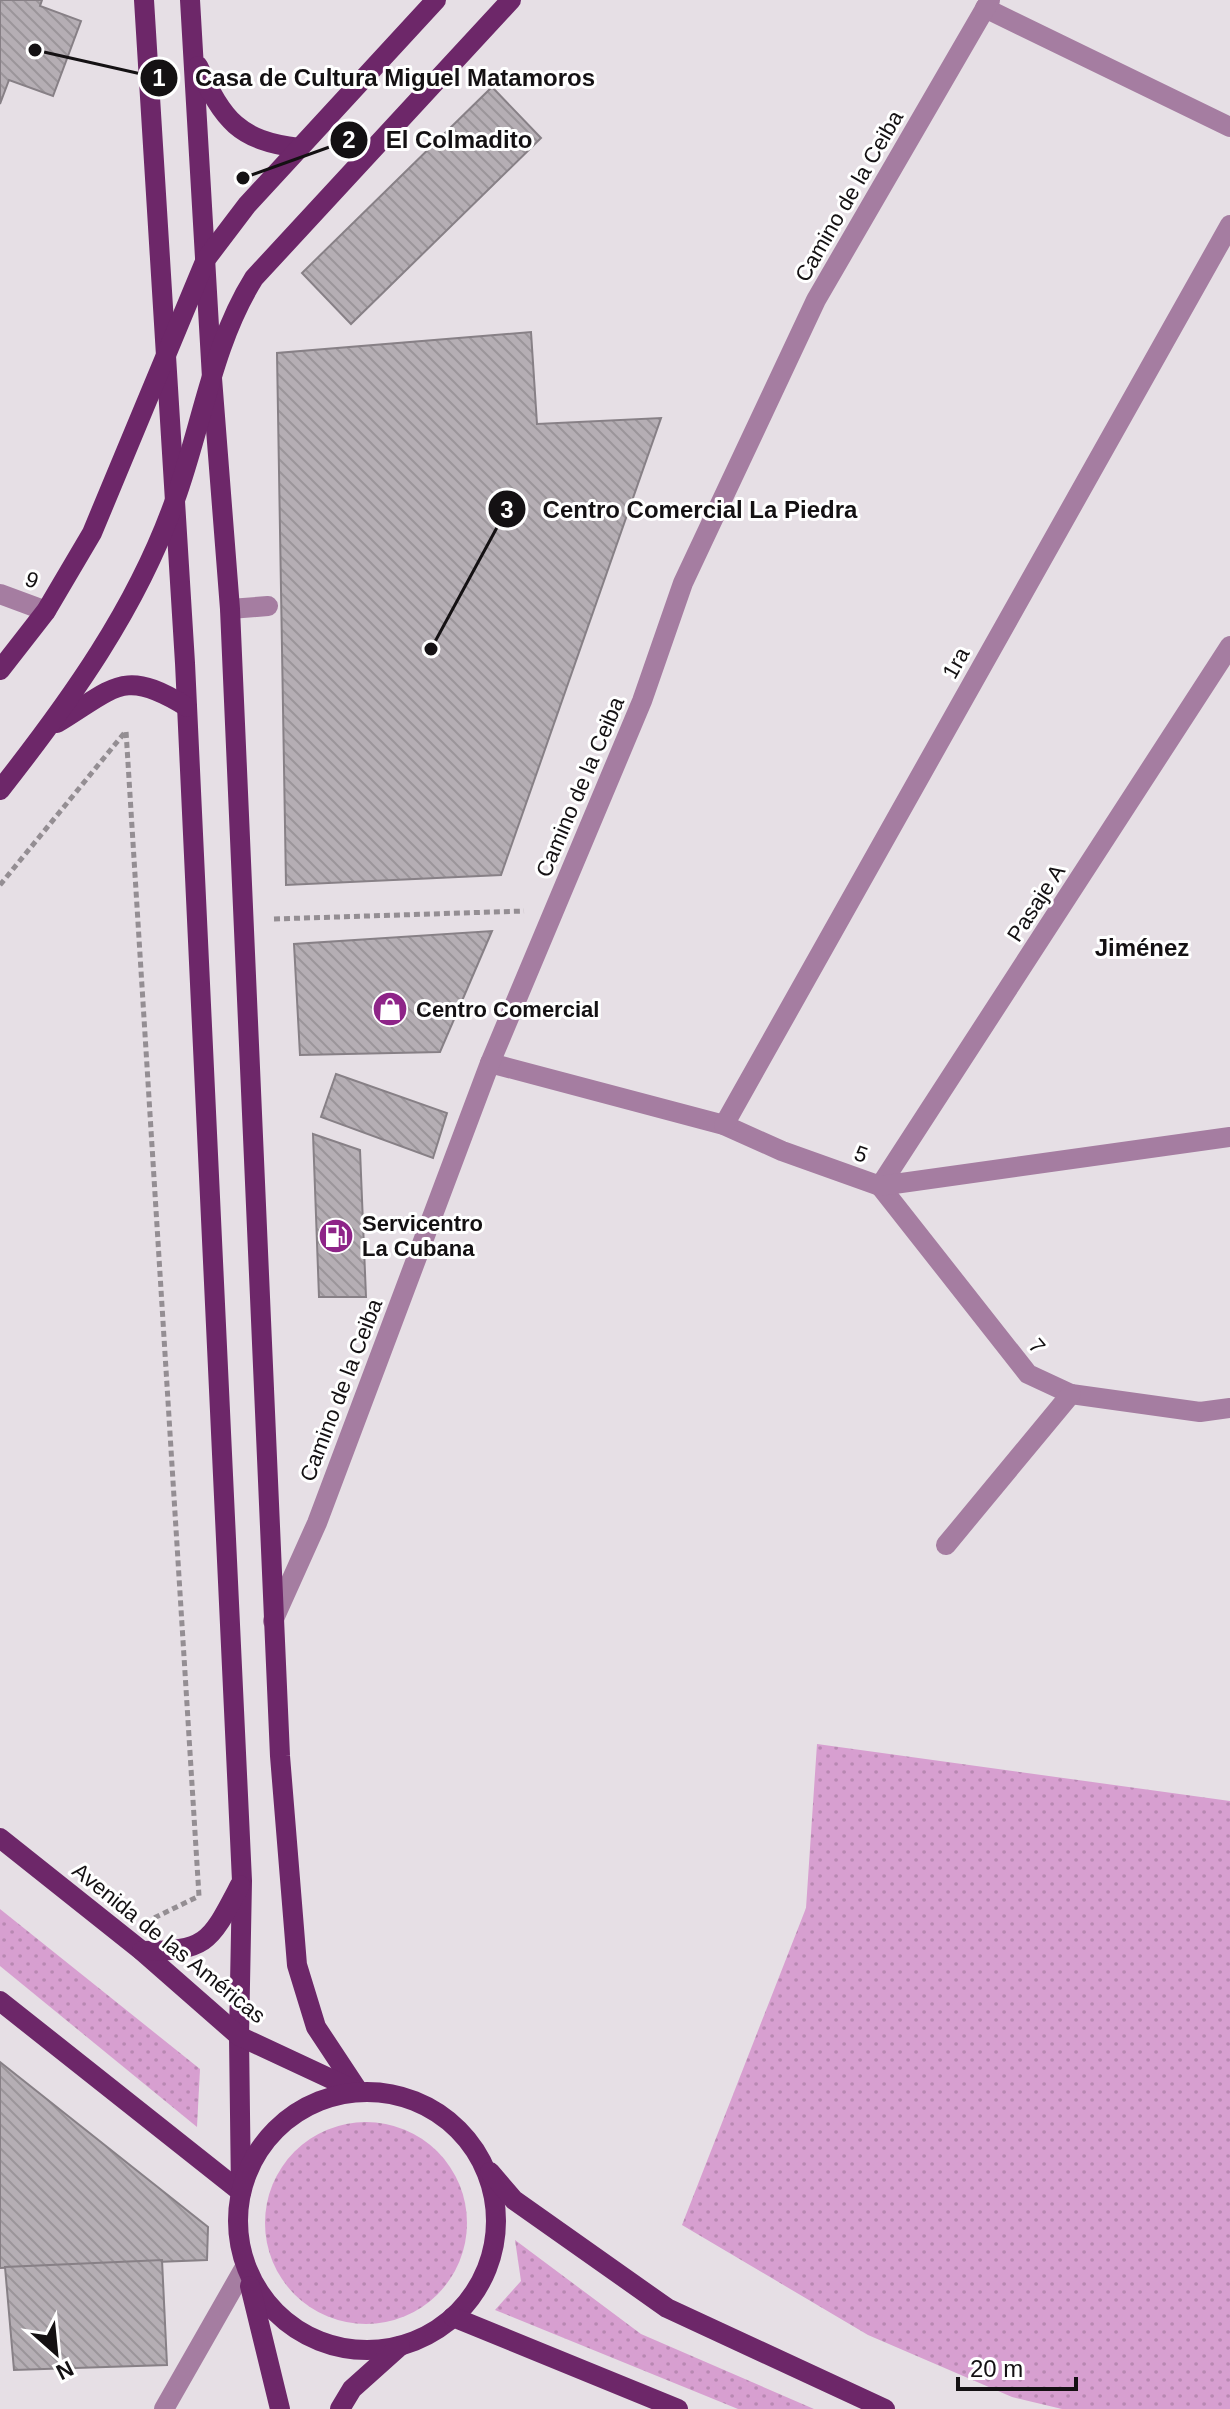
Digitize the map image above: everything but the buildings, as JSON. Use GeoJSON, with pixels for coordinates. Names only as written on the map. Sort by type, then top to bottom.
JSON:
{"type":"FeatureCollection","features":[{"type":"Feature","properties":{"kind":"main road"},"geometry":{"type":"LineString","coordinates":[[144,0],[187,707],[242,1881],[239,2036],[241,2192],[238,2232],[280,2409]]}},
{"type":"Feature","properties":{"kind":"main road"},"geometry":{"type":"LineString","coordinates":[[190,0],[212,378],[230,609],[280,1756],[297,1965],[316,2027],[359,2092]]}},
{"type":"Feature","properties":{"kind":"main road"},"geometry":{"type":"LineString","coordinates":[[0,670],[46,611],[92,533],[206,259],[247,205],[436,0]]}},
{"type":"Feature","properties":{"kind":"main road"},"geometry":{"type":"LineString","coordinates":[[0,790],[50,727],[131,602],[175,501],[233,312],[254,278],[511,0]]}},
{"type":"Feature","properties":{"kind":"main road"},"geometry":{"type":"LineString","coordinates":[[193,54],[214,99],[242,132],[265,143],[299,148]]}},
{"type":"Feature","properties":{"kind":"main road"},"geometry":{"type":"LineString","coordinates":[[50,727],[125,686],[144,684],[156,688],[187,707]]}},
{"type":"Feature","properties":{"kind":"main road","name":"Avenida de las Américas"},"geometry":{"type":"LineString","coordinates":[[0,1838],[142,1951],[239,2036],[359,2092]]}},
{"type":"Feature","properties":{"kind":"main road"},"geometry":{"type":"LineString","coordinates":[[142,1951],[182,1951],[206,1941],[242,1881]]}},
{"type":"Feature","properties":{"kind":"main road"},"geometry":{"type":"LineString","coordinates":[[0,2001],[241,2192]]}},
{"type":"Feature","properties":{"kind":"main road"},"geometry":{"type":"LineString","coordinates":[[241,2192],[258,2152],[281,2125],[311,2105],[359,2092],[393,2095],[427,2106],[456,2126],[514,2200],[667,2308],[885,2409]]}},
{"type":"Feature","properties":{"kind":"main road"},"geometry":{"type":"LineString","coordinates":[[340,2409],[352,2389],[400,2346],[433,2332],[453,2317],[482,2280],[494,2246],[495,2199],[483,2163]]}},
{"type":"Feature","properties":{"kind":"main road"},"geometry":{"type":"LineString","coordinates":[[245,2267],[270,2307],[307,2336],[353,2349],[400,2346]]}},
{"type":"Feature","properties":{"kind":"main road"},"geometry":{"type":"LineString","coordinates":[[453,2317],[678,2409]]}},
{"type":"Feature","properties":{"kind":"street"},"geometry":{"type":"LineString","coordinates":[[988,4],[1230,127]]}},
{"type":"Feature","properties":{"kind":"street","name":"Camino de la Ceiba"},"geometry":{"type":"LineString","coordinates":[[273,1621],[317,1523],[490,1063],[642,701],[683,583],[816,300],[988,4]]}},
{"type":"Feature","properties":{"kind":"street","name":"1ra"},"geometry":{"type":"LineString","coordinates":[[724,1125],[1230,225]]}},
{"type":"Feature","properties":{"kind":"street","name":"9"},"geometry":{"type":"LineString","coordinates":[[0,594],[46,611]]}},
{"type":"Feature","properties":{"kind":"street"},"geometry":{"type":"LineString","coordinates":[[230,609],[268,606]]}},
{"type":"Feature","properties":{"kind":"street","name":"Pasaje A"},"geometry":{"type":"LineString","coordinates":[[880,1186],[1230,646]]}},
{"type":"Feature","properties":{"kind":"street","name":"5"},"geometry":{"type":"LineString","coordinates":[[490,1063],[724,1125],[782,1151],[880,1186],[1230,1137]]}},
{"type":"Feature","properties":{"kind":"street","name":"7"},"geometry":{"type":"LineString","coordinates":[[880,1186],[1028,1374],[1071,1394],[1200,1412],[1230,1408]]}},
{"type":"Feature","properties":{"kind":"street"},"geometry":{"type":"LineString","coordinates":[[946,1545],[1071,1394]]}},
{"type":"Feature","properties":{"kind":"street"},"geometry":{"type":"LineString","coordinates":[[164,2409],[245,2267]]}},
{"type":"Feature","properties":{"kind":"path"},"geometry":{"type":"LineString","coordinates":[[0,885],[126,731],[199,1896]]}},
{"type":"Feature","properties":{"kind":"path"},"geometry":{"type":"LineString","coordinates":[[245,919],[507,909]]}},
{"type":"Feature","properties":{"kind":"shaded area"},"geometry":{"type":"Polygon","coordinates":[[[817,1744],[1230,1801],[1230,2409],[1062,2409],[1012,2397],[868,2335],[682,2225],[806,1908],[817,1744]]]}},
{"type":"Feature","properties":{"kind":"shaded area"},"geometry":{"type":"Polygon","coordinates":[[[0,1909],[200,2069],[197,2127],[0,1966],[0,1909]]]}},
{"type":"Feature","properties":{"kind":"shaded area"},"geometry":{"type":"Polygon","coordinates":[[[366,2122],[404,2130],[422,2139],[437,2152],[450,2167],[459,2185],[467,2223],[459,2261],[450,2279],[437,2294],[422,2307],[404,2316],[366,2324],[328,2316],[310,2307],[295,2294],[282,2279],[273,2261],[265,2223],[273,2185],[282,2167],[295,2152],[310,2139],[328,2130],[366,2122]]]}},
{"type":"Feature","properties":{"kind":"shaded area"},"geometry":{"type":"Polygon","coordinates":[[[515,2240],[641,2334],[814,2409],[738,2409],[495,2310],[521,2281],[515,2240]]]}},
{"type":"Feature","properties":{"kind":"place","name":"Casa de Cultura Miguel Matamoros"},"geometry":{"type":"Point","coordinates":[35,50]}},
{"type":"Feature","properties":{"kind":"place","name":"El Colmadito"},"geometry":{"type":"Point","coordinates":[243,178]}},
{"type":"Feature","properties":{"kind":"place","name":"Centro Comercial La Piedra"},"geometry":{"type":"Point","coordinates":[431,649]}},
{"type":"Feature","properties":{"kind":"place","name":"Centro Comercial"},"geometry":{"type":"Point","coordinates":[390,1009]}},
{"type":"Feature","properties":{"kind":"place","name":"Servicentro La Cubana"},"geometry":{"type":"Point","coordinates":[336,1236]}},
{"type":"Feature","properties":{"kind":"district","name":"Jiménez"},"geometry":{"type":"Point","coordinates":[1142,947]}}]}
